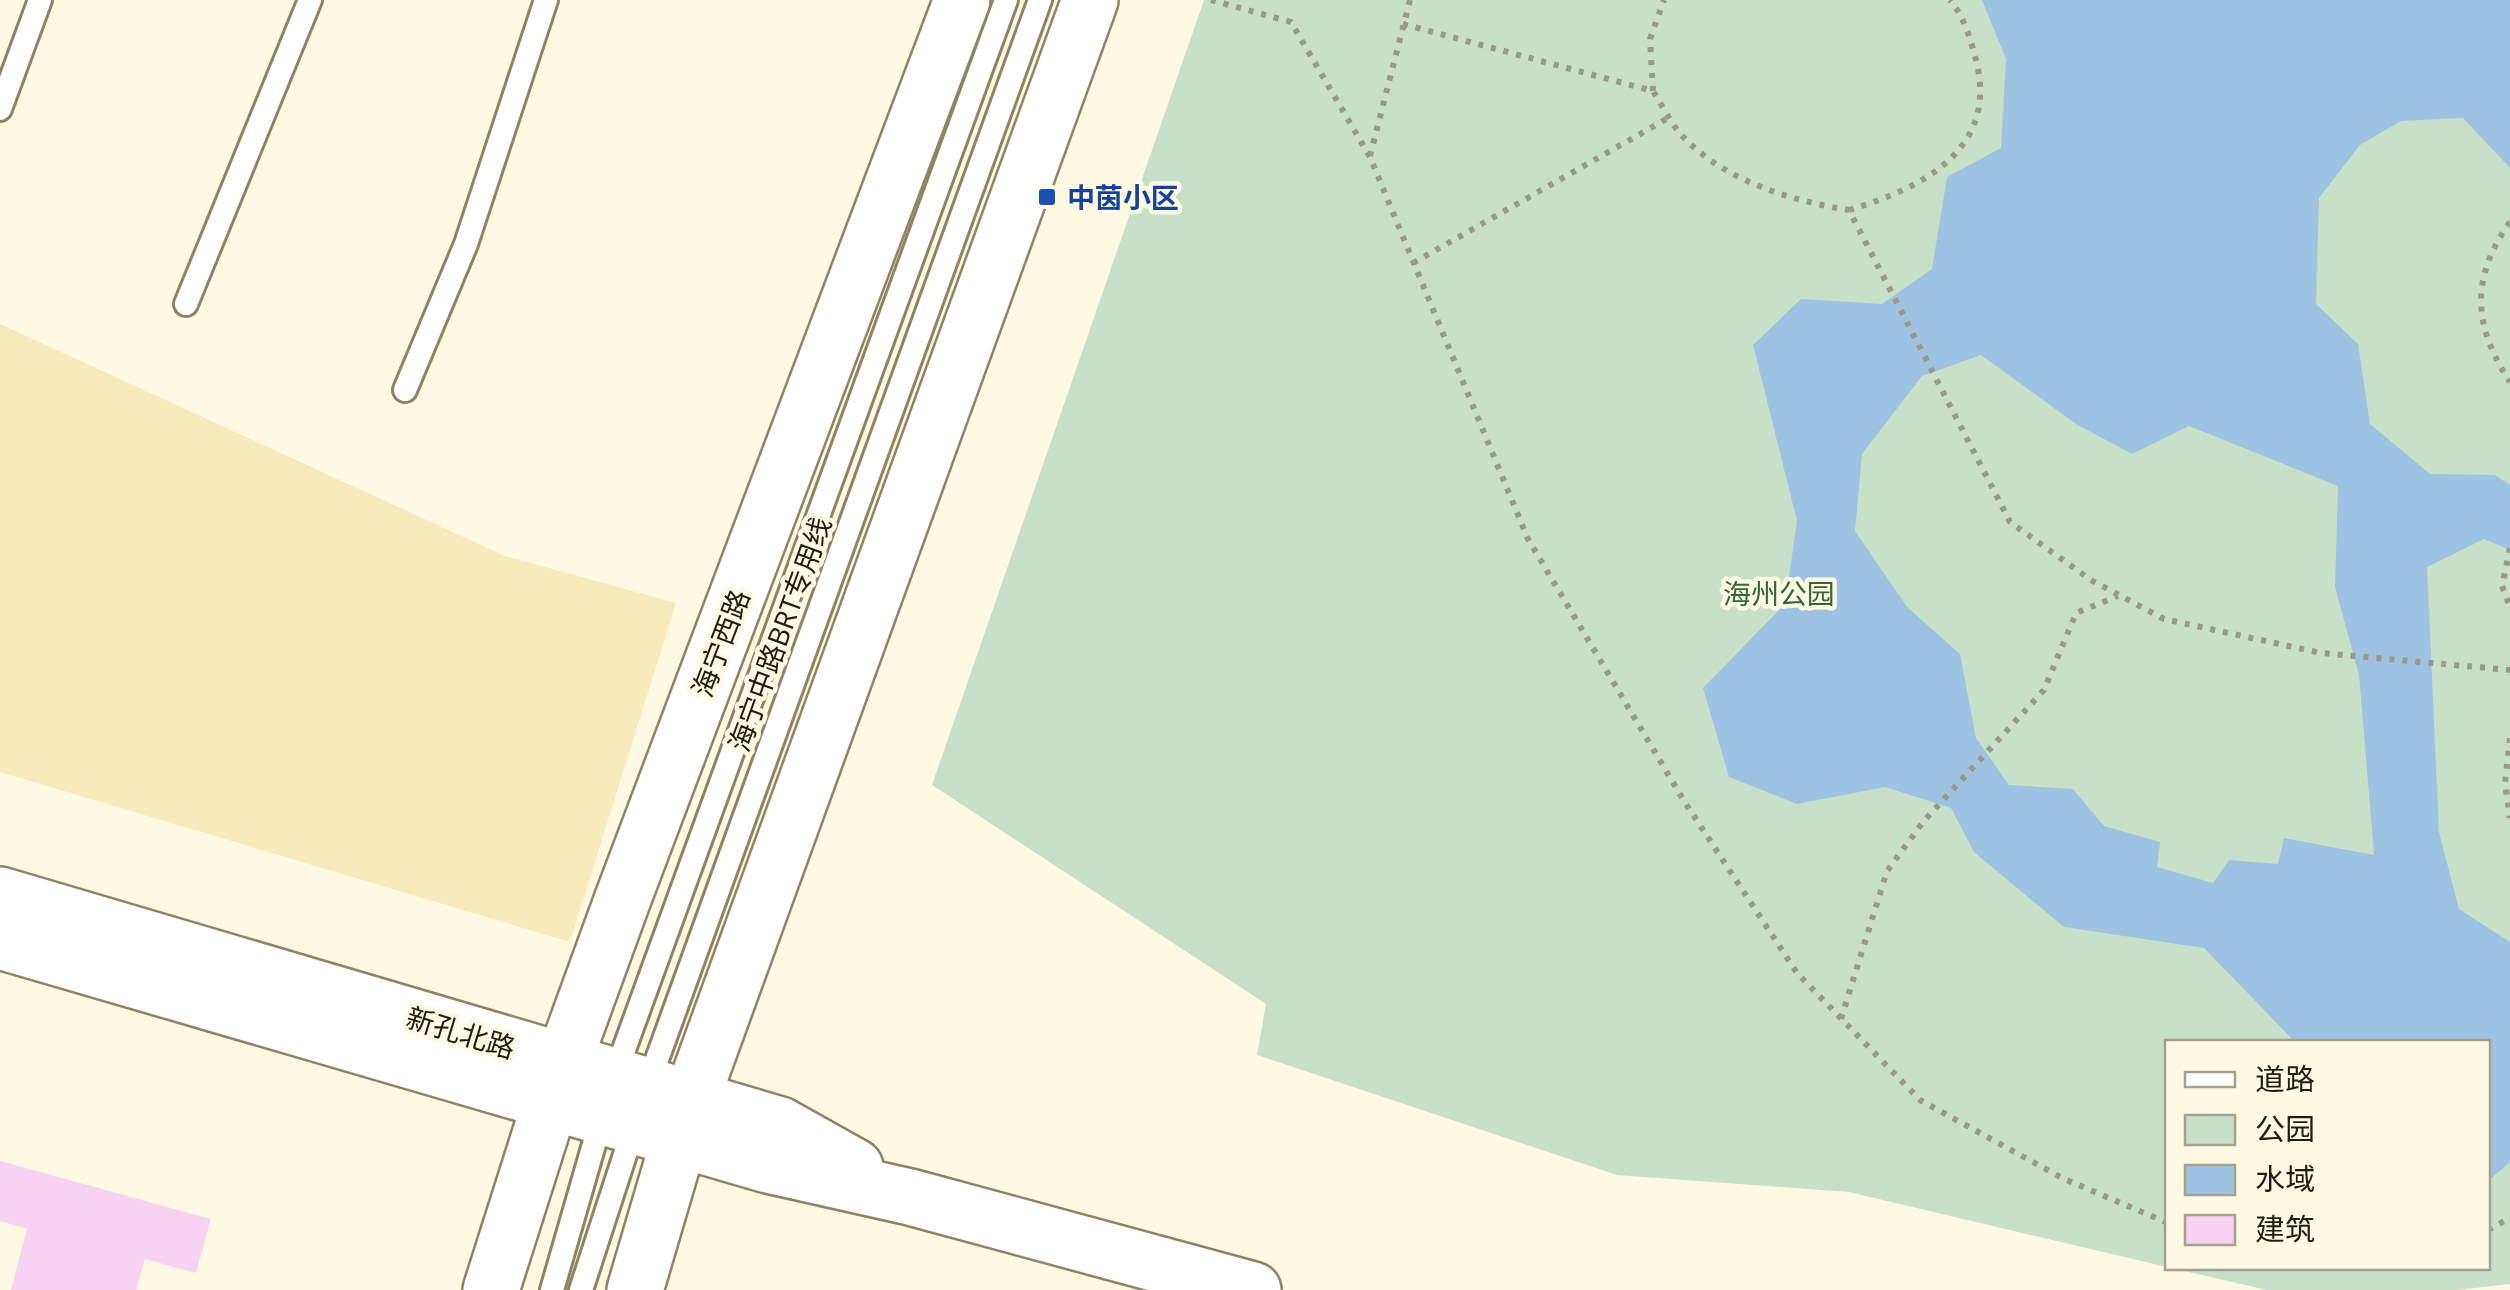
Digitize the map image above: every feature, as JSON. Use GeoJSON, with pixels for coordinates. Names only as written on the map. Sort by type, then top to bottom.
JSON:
{"type":"FeatureCollection","features":[{"type":"Feature","properties":{"kind":"main road","name":"海宁西路"},"geometry":{"type":"LineString","coordinates":[[635,1290],[623,1100],[962,0]]}},
{"type":"Feature","properties":{"kind":"main road","name":"海宁西路"},"geometry":{"type":"LineString","coordinates":[[491,1290],[623,1100],[1090,0]]}},
{"type":"Feature","properties":{"kind":"main road","name":"新孔北路"},"geometry":{"type":"LineString","coordinates":[[0,895],[910,1197],[1253,1290]]}},
{"type":"Feature","properties":{"kind":"main road","name":"新孔北路"},"geometry":{"type":"LineString","coordinates":[[0,942],[623,1100]]}},
{"type":"Feature","properties":{"kind":"lane"},"geometry":{"type":"LineString","coordinates":[[0,109],[40,0]]}},
{"type":"Feature","properties":{"kind":"lane"},"geometry":{"type":"LineString","coordinates":[[186,304],[310,0]]}},
{"type":"Feature","properties":{"kind":"lane"},"geometry":{"type":"LineString","coordinates":[[406,390],[466,244],[546,0]]}},
{"type":"Feature","properties":{"kind":"lane","name":"海宁中路BRT专用线"},"geometry":{"type":"LineString","coordinates":[[581,1290],[623,1100],[1006,0]]}},
{"type":"Feature","properties":{"kind":"lane","name":"海宁中路BRT专用线"},"geometry":{"type":"LineString","coordinates":[[552,1290],[1040,0]]}},
{"type":"Feature","properties":{"kind":"path"},"geometry":{"type":"LineString","coordinates":[[1211,0],[1292,22],[1370,157],[1528,539],[1684,801],[1796,974],[1920,1100],[2062,1178],[2165,1221]]}},
{"type":"Feature","properties":{"kind":"path"},"geometry":{"type":"LineString","coordinates":[[1370,157],[1410,0]]}},
{"type":"Feature","properties":{"kind":"path"},"geometry":{"type":"LineString","coordinates":[[1664,0],[1650,39],[1653,91],[1679,132],[1742,176],[1776,193],[1849,210],[1918,186],[1947,164],[1968,137],[1978,108],[1980,77],[1960,12],[1950,0]]}},
{"type":"Feature","properties":{"kind":"path"},"geometry":{"type":"LineString","coordinates":[[1403,24],[1653,91]]}},
{"type":"Feature","properties":{"kind":"path"},"geometry":{"type":"LineString","coordinates":[[1413,263],[1670,117]]}},
{"type":"Feature","properties":{"kind":"path"},"geometry":{"type":"LineString","coordinates":[[1849,210],[1883,268],[1954,420],[2010,522],[2119,595],[2164,619],[2321,653],[2469,670],[2510,670]]}},
{"type":"Feature","properties":{"kind":"path"},"geometry":{"type":"LineString","coordinates":[[2510,222],[2488,254],[2480,315],[2494,358],[2510,382]]}},
{"type":"Feature","properties":{"kind":"path"},"geometry":{"type":"LineString","coordinates":[[2510,548],[2502,586],[2510,607]]}},
{"type":"Feature","properties":{"kind":"path"},"geometry":{"type":"LineString","coordinates":[[1841,1019],[1887,871],[1922,822],[2044,690],[2076,613],[2119,595]]}},
{"type":"Feature","properties":{"kind":"path"},"geometry":{"type":"LineString","coordinates":[[2510,738],[2505,783],[2510,818]]}},
{"type":"Feature","properties":{"kind":"shaded area"},"geometry":{"type":"Polygon","coordinates":[[[0,324],[505,556],[676,603],[570,942],[0,772],[0,324]]]}},
{"type":"Feature","properties":{"kind":"green space","name":"海州公园"},"geometry":{"type":"Polygon","coordinates":[[[1204,0],[2510,0],[2510,1284],[2458,1290],[2267,1290],[2180,1270],[2490,1270],[2490,1040],[2165,1040],[2165,1267],[1849,1192],[1617,1175],[1257,1055],[1266,1004],[932,785],[1204,0]]]}},
{"type":"Feature","properties":{"kind":"water"},"geometry":{"type":"Polygon","coordinates":[[[1982,0],[2510,0],[2510,168],[2463,118],[2401,121],[2360,145],[2319,198],[2316,304],[2358,344],[2370,424],[2430,474],[2495,475],[2510,485],[2510,550],[2484,539],[2427,567],[2439,832],[2459,909],[2510,942],[2510,1162],[2490,1179],[2490,1040],[2293,1040],[2204,948],[2064,927],[1974,852],[1951,808],[1885,787],[1797,804],[1729,777],[1703,688],[1785,604],[1797,521],[1753,345],[1801,299],[1882,304],[1932,269],[1947,177],[2001,148],[2006,59],[1982,0]],[[1981,355],[1922,376],[1862,454],[1855,531],[1907,607],[1960,654],[1976,738],[2009,785],[2073,789],[2104,826],[2160,842],[2157,867],[2213,883],[2229,860],[2278,864],[2284,838],[2374,855],[2359,675],[2335,587],[2338,486],[2189,426],[2132,454],[2076,424],[1981,355]]]}},
{"type":"Feature","properties":{"kind":"building"},"geometry":{"type":"Polygon","coordinates":[[[0,1161],[211,1219],[196,1273],[145,1259],[136,1290],[11,1290],[27,1229],[0,1221],[0,1161]]]}},
{"type":"Feature","properties":{"kind":"place","name":"中茵小区"},"geometry":{"type":"Point","coordinates":[1047,197]}}]}
